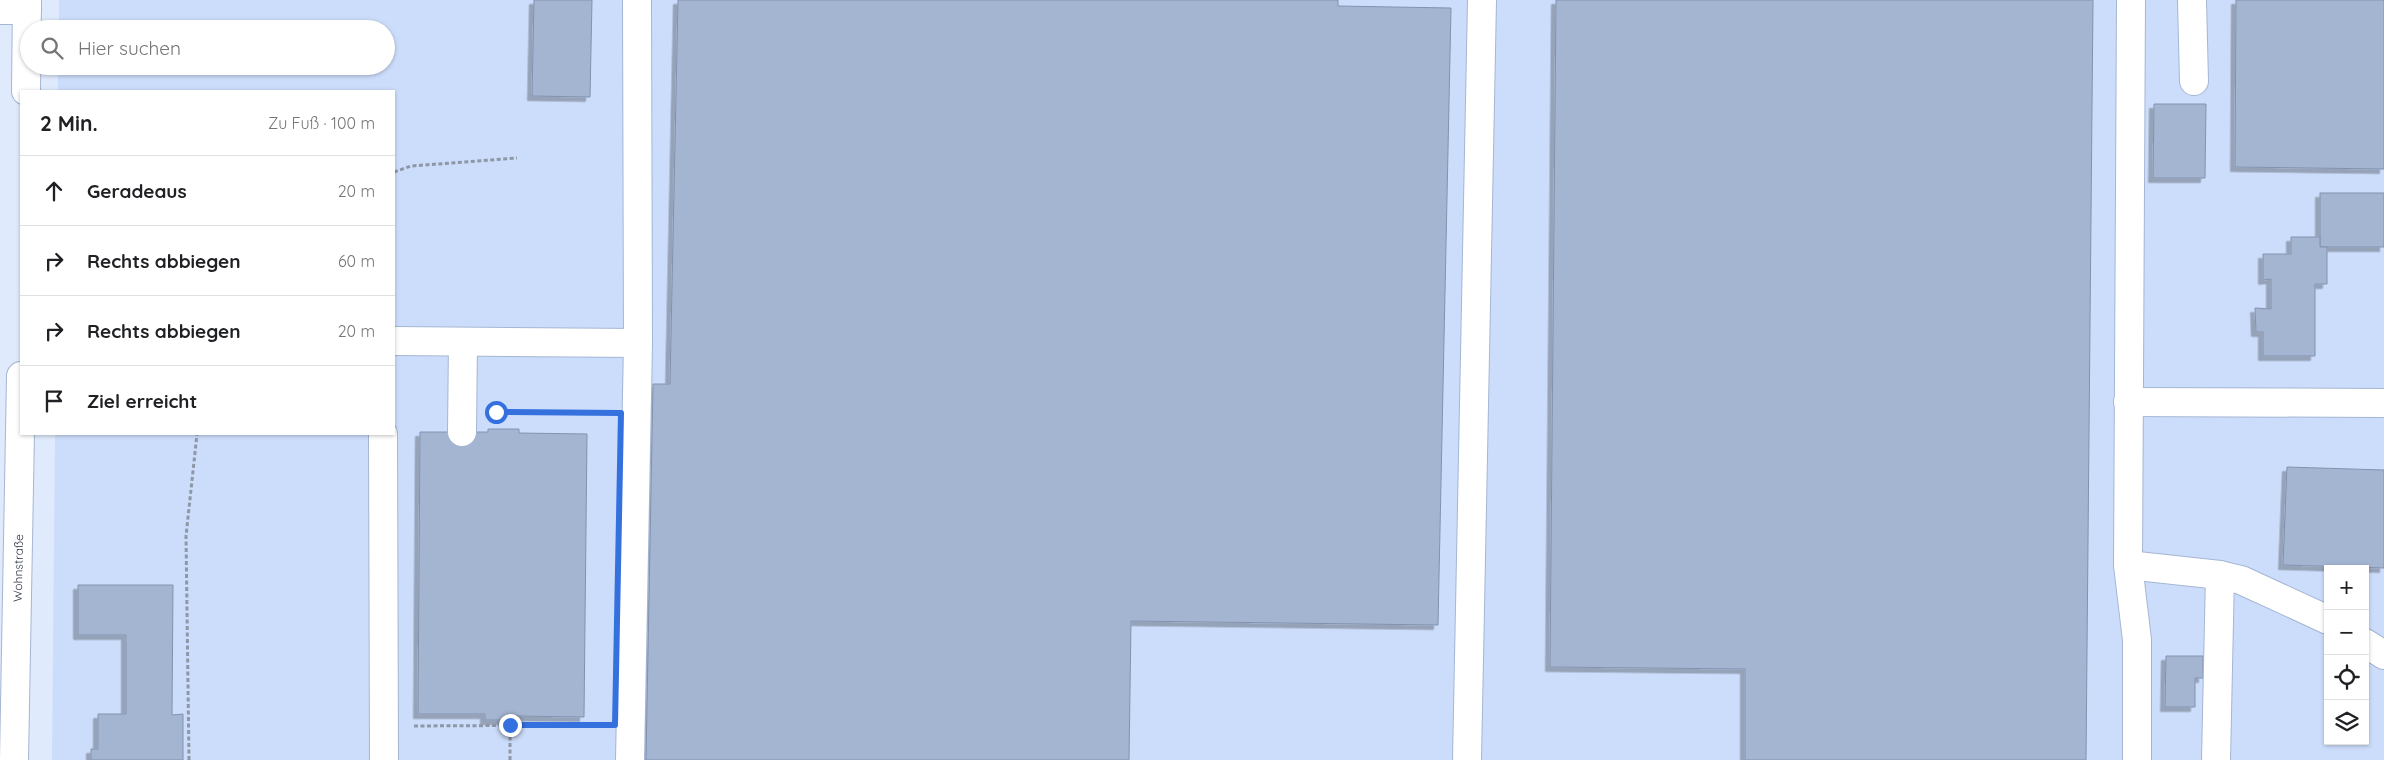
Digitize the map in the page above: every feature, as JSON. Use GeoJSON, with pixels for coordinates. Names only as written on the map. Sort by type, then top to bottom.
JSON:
{"type":"FeatureCollection","features":[{"type":"Feature","properties":{"kind":"street"},"geometry":{"type":"LineString","coordinates":[[630,760],[638,343],[637,0]]}},
{"type":"Feature","properties":{"kind":"street"},"geometry":{"type":"LineString","coordinates":[[1467,760],[1482,0]]}},
{"type":"Feature","properties":{"kind":"street"},"geometry":{"type":"LineString","coordinates":[[2131,0],[2128,565],[2138,640],[2137,760]]}},
{"type":"Feature","properties":{"kind":"street"},"geometry":{"type":"LineString","coordinates":[[2192,0],[2194,81]]}},
{"type":"Feature","properties":{"kind":"street"},"geometry":{"type":"LineString","coordinates":[[0,10],[27,5],[27,20]]}},
{"type":"Feature","properties":{"kind":"street"},"geometry":{"type":"LineString","coordinates":[[26,75],[26,90]]}},
{"type":"Feature","properties":{"kind":"street"},"geometry":{"type":"LineString","coordinates":[[395,341],[638,343]]}},
{"type":"Feature","properties":{"kind":"street"},"geometry":{"type":"LineString","coordinates":[[462,432],[463,342]]}},
{"type":"Feature","properties":{"kind":"street"},"geometry":{"type":"LineString","coordinates":[[2128,402],[2384,403]]}},
{"type":"Feature","properties":{"kind":"street","name":"Wohnstraße"},"geometry":{"type":"LineString","coordinates":[[14,760],[20,431]]}},
{"type":"Feature","properties":{"kind":"street"},"geometry":{"type":"LineString","coordinates":[[383,435],[384,760]]}},
{"type":"Feature","properties":{"kind":"street"},"geometry":{"type":"LineString","coordinates":[[2128,565],[2220,575],[2241,580],[2324,618]]}},
{"type":"Feature","properties":{"kind":"street"},"geometry":{"type":"LineString","coordinates":[[2216,760],[2220,575]]}},
{"type":"Feature","properties":{"kind":"street"},"geometry":{"type":"LineString","coordinates":[[2369,646],[2384,655]]}},
{"type":"Feature","properties":{"kind":"path"},"geometry":{"type":"LineString","coordinates":[[395,172],[411,166],[517,158]]}},
{"type":"Feature","properties":{"kind":"path"},"geometry":{"type":"LineString","coordinates":[[496,420],[496,412],[636,413]]}},
{"type":"Feature","properties":{"kind":"path"},"geometry":{"type":"LineString","coordinates":[[188,760],[186,536],[197,435]]}},
{"type":"Feature","properties":{"kind":"path"},"geometry":{"type":"LineString","coordinates":[[510,725],[510,760]]}},
{"type":"Feature","properties":{"kind":"path"},"geometry":{"type":"LineString","coordinates":[[384,727],[605,725]]}},
{"type":"Feature","properties":{"kind":"shaded area"},"geometry":{"type":"Polygon","coordinates":[[[59,0],[2384,0],[2384,760],[52,760],[55,435],[395,435],[395,90],[58,90],[58,75],[395,75],[395,20],[59,20],[59,0]]]}},
{"type":"Feature","properties":{"kind":"building"},"geometry":{"type":"Polygon","coordinates":[[[534,0],[592,0],[590,97],[532,96],[534,0]]]}},
{"type":"Feature","properties":{"kind":"building"},"geometry":{"type":"Polygon","coordinates":[[[678,0],[1338,0],[1338,6],[1451,8],[1438,625],[1131,621],[1129,760],[646,760],[653,384],[670,384],[678,0]]]}},
{"type":"Feature","properties":{"kind":"building"},"geometry":{"type":"Polygon","coordinates":[[[1556,0],[2093,0],[2086,760],[1745,760],[1745,669],[1550,667],[1556,0]]]}},
{"type":"Feature","properties":{"kind":"building"},"geometry":{"type":"Polygon","coordinates":[[[2236,0],[2384,0],[2384,169],[2235,167],[2236,0]]]}},
{"type":"Feature","properties":{"kind":"building"},"geometry":{"type":"Polygon","coordinates":[[[2154,104],[2206,104],[2205,178],[2153,178],[2154,104]]]}},
{"type":"Feature","properties":{"kind":"building"},"geometry":{"type":"Polygon","coordinates":[[[2320,193],[2384,193],[2384,247],[2320,247],[2320,193]]]}},
{"type":"Feature","properties":{"kind":"building"},"geometry":{"type":"Polygon","coordinates":[[[2291,237],[2320,237],[2320,247],[2327,247],[2327,284],[2315,284],[2315,356],[2263,356],[2263,332],[2256,332],[2255,308],[2271,309],[2271,279],[2263,280],[2263,254],[2291,254],[2291,237]]]}},
{"type":"Feature","properties":{"kind":"building"},"geometry":{"type":"Polygon","coordinates":[[[488,429],[519,429],[519,433],[587,434],[584,717],[516,716],[516,720],[485,720],[485,714],[418,714],[420,432],[488,432],[488,429]]]}},
{"type":"Feature","properties":{"kind":"building"},"geometry":{"type":"Polygon","coordinates":[[[2287,467],[2384,470],[2384,568],[2369,568],[2369,565],[2283,565],[2287,467]]]}},
{"type":"Feature","properties":{"kind":"building"},"geometry":{"type":"Polygon","coordinates":[[[78,585],[173,585],[172,715],[183,714],[183,760],[91,760],[91,749],[98,749],[98,714],[126,714],[126,635],[78,635],[78,585]]]}},
{"type":"Feature","properties":{"kind":"building"},"geometry":{"type":"Polygon","coordinates":[[[2166,656],[2203,656],[2203,678],[2195,678],[2195,707],[2165,707],[2166,656]]]}},
{"type":"Feature","properties":{"kind":"route"},"geometry":{"type":"LineString","coordinates":[[496,412],[621,413],[615,725],[510,725]]}}]}
